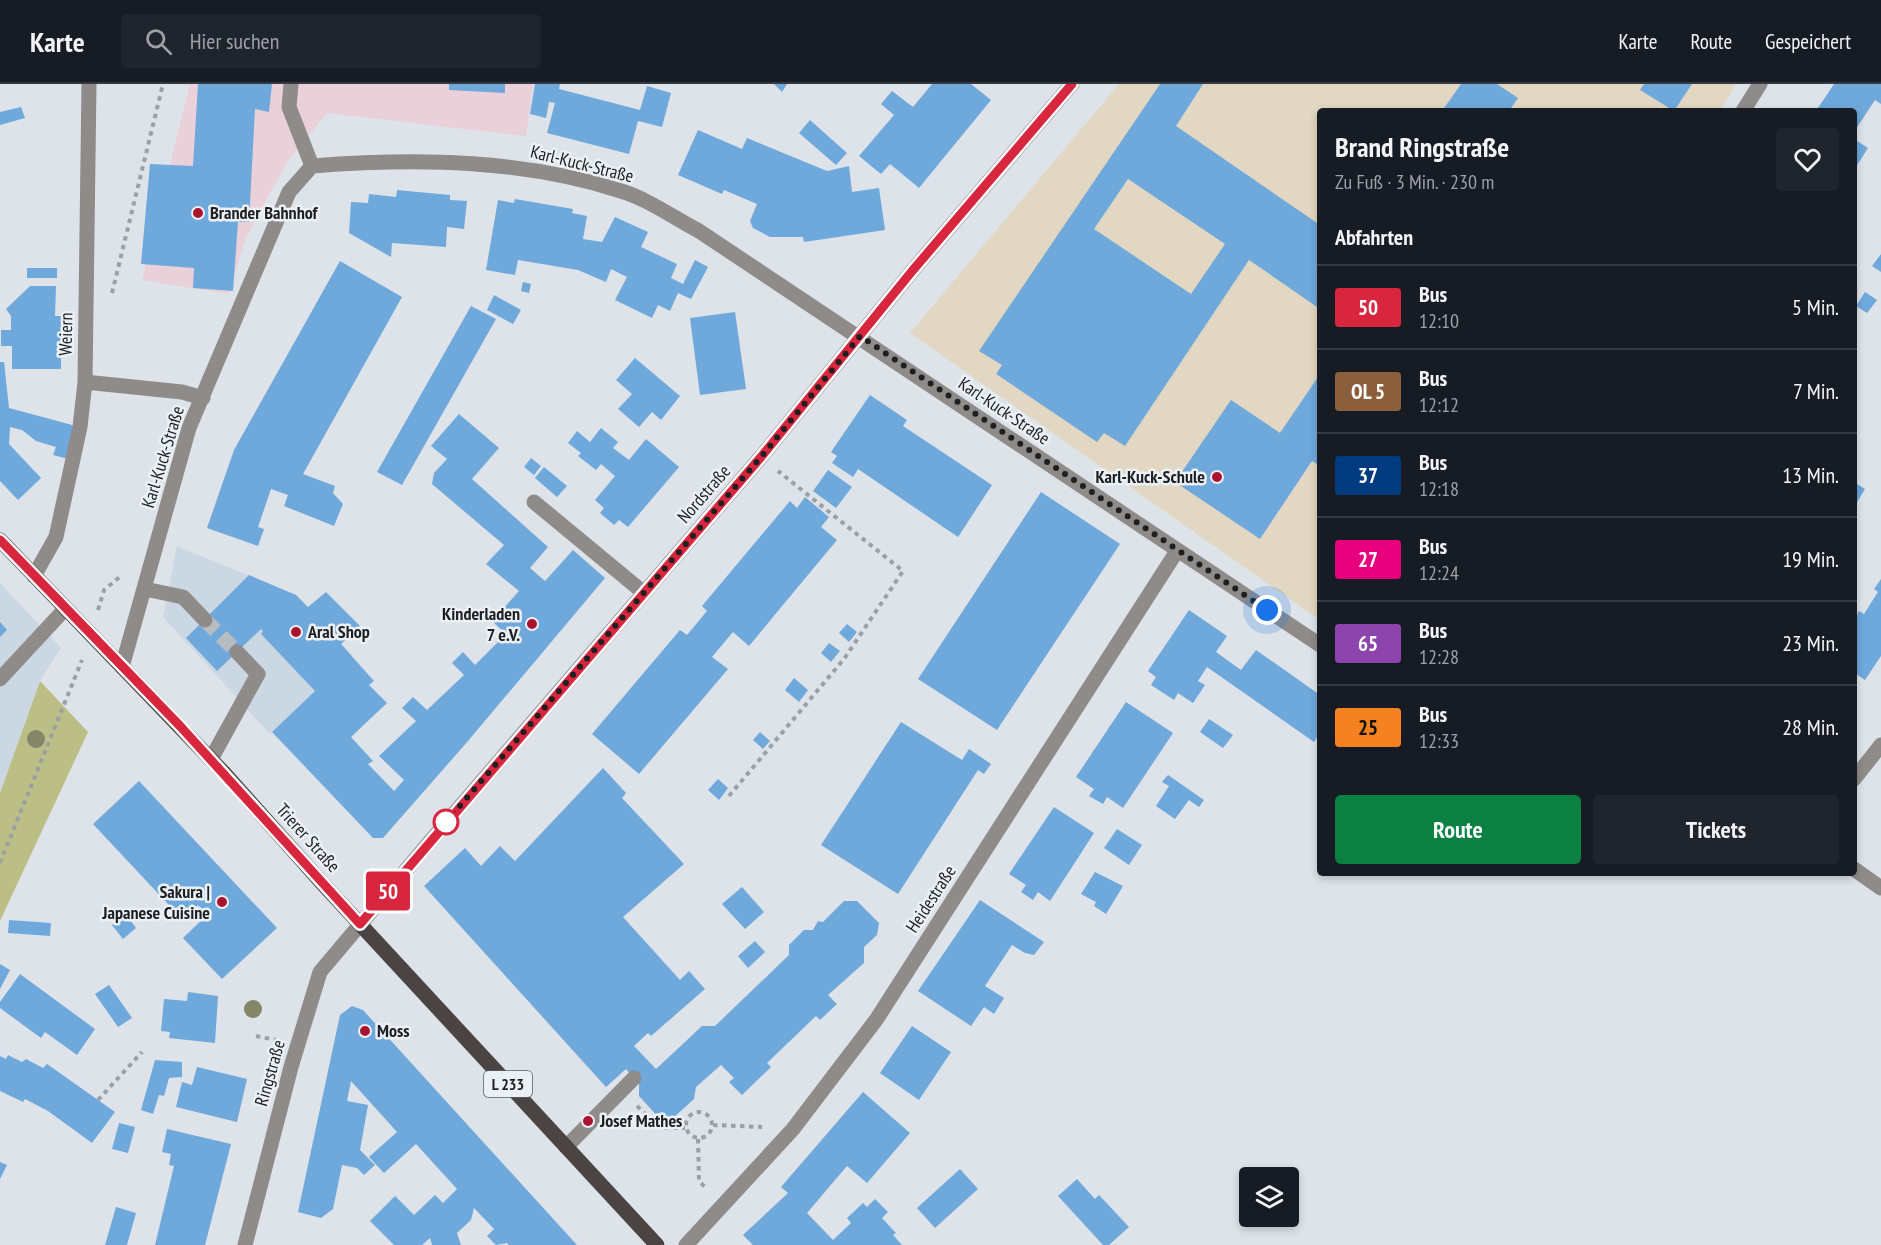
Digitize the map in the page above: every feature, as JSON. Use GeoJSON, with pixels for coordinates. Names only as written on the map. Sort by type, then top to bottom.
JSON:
{"type":"FeatureCollection","features":[{"type":"Feature","properties":{"kind":"main road","name":"Trierer Straße"},"geometry":{"type":"LineString","coordinates":[[0,540],[211,759],[657,1245]]}},
{"type":"Feature","properties":{"kind":"street","name":"Weiern"},"geometry":{"type":"LineString","coordinates":[[34,576],[56,537],[80,427],[85,382],[89,84]]}},
{"type":"Feature","properties":{"kind":"street"},"geometry":{"type":"LineString","coordinates":[[291,84],[290,107],[312,166]]}},
{"type":"Feature","properties":{"kind":"street","name":"Nordstraße"},"geometry":{"type":"LineString","coordinates":[[360,924],[761,457],[1071,84]]}},
{"type":"Feature","properties":{"kind":"street"},"geometry":{"type":"LineString","coordinates":[[1745,108],[1760,84]]}},
{"type":"Feature","properties":{"kind":"street","name":"Karl-Kuck-Straße"},"geometry":{"type":"LineString","coordinates":[[122,667],[145,589],[176,467],[189,428],[289,192],[312,166],[389,160],[535,169],[624,192],[699,231],[860,336],[1317,643]]}},
{"type":"Feature","properties":{"kind":"street"},"geometry":{"type":"LineString","coordinates":[[85,382],[182,392],[203,398]]}},
{"type":"Feature","properties":{"kind":"street"},"geometry":{"type":"LineString","coordinates":[[534,502],[644,593]]}},
{"type":"Feature","properties":{"kind":"street","name":"Heidestraße"},"geometry":{"type":"LineString","coordinates":[[686,1245],[793,1129],[876,1020],[1178,551]]}},
{"type":"Feature","properties":{"kind":"street"},"geometry":{"type":"LineString","coordinates":[[145,589],[183,597],[205,620]]}},
{"type":"Feature","properties":{"kind":"street"},"geometry":{"type":"LineString","coordinates":[[0,679],[65,609]]}},
{"type":"Feature","properties":{"kind":"street"},"geometry":{"type":"LineString","coordinates":[[211,759],[258,674],[237,652]]}},
{"type":"Feature","properties":{"kind":"street"},"geometry":{"type":"LineString","coordinates":[[1857,775],[1881,745]]}},
{"type":"Feature","properties":{"kind":"street"},"geometry":{"type":"LineString","coordinates":[[1857,870],[1881,888]]}},
{"type":"Feature","properties":{"kind":"street","name":"Ringstraße"},"geometry":{"type":"LineString","coordinates":[[245,1245],[291,1067],[320,972],[360,924]]}},
{"type":"Feature","properties":{"kind":"street"},"geometry":{"type":"LineString","coordinates":[[566,1147],[634,1078]]}},
{"type":"Feature","properties":{"kind":"path"},"geometry":{"type":"LineString","coordinates":[[109,304],[163,84]]}},
{"type":"Feature","properties":{"kind":"path"},"geometry":{"type":"LineString","coordinates":[[729,796],[844,658],[903,571],[761,457]]}},
{"type":"Feature","properties":{"kind":"path"},"geometry":{"type":"LineString","coordinates":[[0,863],[75,683],[90,634]]}},
{"type":"Feature","properties":{"kind":"path"},"geometry":{"type":"LineString","coordinates":[[98,1100],[142,1052]]}},
{"type":"Feature","properties":{"kind":"path"},"geometry":{"type":"LineString","coordinates":[[636,1104],[660,1128],[685,1128]]}},
{"type":"Feature","properties":{"kind":"path"},"geometry":{"type":"LineString","coordinates":[[697,1112],[709,1116],[712,1125],[707,1136],[698,1139],[690,1136],[685,1128],[686,1120],[697,1112]]}},
{"type":"Feature","properties":{"kind":"path"},"geometry":{"type":"LineString","coordinates":[[712,1125],[793,1129]]}},
{"type":"Feature","properties":{"kind":"path"},"geometry":{"type":"LineString","coordinates":[[698,1139],[699,1182],[724,1204]]}},
{"type":"Feature","properties":{"kind":"shaded area"},"geometry":{"type":"Polygon","coordinates":[[[190,84],[533,84],[526,136],[327,113],[287,162],[245,239],[229,294],[142,280],[190,84]]]}},
{"type":"Feature","properties":{"kind":"shaded area","name":"Karl-Kuck-Schule"},"geometry":{"type":"Polygon","coordinates":[[[1119,84],[1736,84],[1722,108],[1317,108],[1317,618],[910,333],[1119,84]]]}},
{"type":"Feature","properties":{"kind":"shaded area"},"geometry":{"type":"Polygon","coordinates":[[[177,546],[296,595],[352,655],[270,734],[163,617],[177,546]]]}},
{"type":"Feature","properties":{"kind":"shaded area"},"geometry":{"type":"Polygon","coordinates":[[[0,583],[61,648],[39,682],[0,793],[0,583]]]}},
{"type":"Feature","properties":{"kind":"green space"},"geometry":{"type":"Polygon","coordinates":[[[40,681],[88,732],[0,921],[0,793],[40,681]]]}},
{"type":"Feature","properties":{"kind":"building","name":"Brander Bahnhof"},"geometry":{"type":"Polygon","coordinates":[[[198,84],[272,84],[269,112],[255,109],[249,222],[238,222],[233,291],[193,288],[194,268],[141,264],[150,164],[193,166],[198,84]]]}},
{"type":"Feature","properties":{"kind":"building"},"geometry":{"type":"Polygon","coordinates":[[[449,84],[505,84],[505,93],[449,90],[449,84]]]}},
{"type":"Feature","properties":{"kind":"building"},"geometry":{"type":"Polygon","coordinates":[[[535,84],[560,84],[559,89],[640,110],[647,86],[671,93],[662,127],[638,121],[629,154],[547,133],[555,103],[549,102],[546,118],[530,114],[535,84]]]}},
{"type":"Feature","properties":{"kind":"building"},"geometry":{"type":"Polygon","coordinates":[[[774,84],[787,84],[782,92],[774,84]]]}},
{"type":"Feature","properties":{"kind":"building"},"geometry":{"type":"Polygon","coordinates":[[[932,84],[971,84],[991,100],[919,188],[890,164],[881,174],[859,156],[894,115],[881,104],[892,91],[913,107],[932,84]]]}},
{"type":"Feature","properties":{"kind":"building"},"geometry":{"type":"Polygon","coordinates":[[[1160,84],[1203,84],[1176,126],[1317,223],[1317,307],[1249,260],[1125,446],[1104,433],[1097,442],[996,374],[1002,365],[979,351],[1160,84]],[[1128,179],[1094,229],[1191,294],[1225,244],[1128,179]]]}},
{"type":"Feature","properties":{"kind":"building"},"geometry":{"type":"Polygon","coordinates":[[[1461,84],[1497,84],[1518,98],[1511,108],[1444,108],[1461,84]]]}},
{"type":"Feature","properties":{"kind":"building"},"geometry":{"type":"Polygon","coordinates":[[[1644,84],[1692,84],[1676,108],[1669,108],[1640,90],[1644,84]]]}},
{"type":"Feature","properties":{"kind":"building"},"geometry":{"type":"Polygon","coordinates":[[[1834,84],[1881,84],[1881,104],[1875,100],[1857,127],[1857,108],[1818,108],[1834,84]]]}},
{"type":"Feature","properties":{"kind":"building"},"geometry":{"type":"Polygon","coordinates":[[[21,107],[25,118],[0,125],[0,112],[21,107]]]}},
{"type":"Feature","properties":{"kind":"building"},"geometry":{"type":"Polygon","coordinates":[[[810,120],[847,153],[836,165],[799,133],[810,120]]]}},
{"type":"Feature","properties":{"kind":"building"},"geometry":{"type":"Polygon","coordinates":[[[698,130],[742,149],[747,138],[827,171],[849,166],[852,192],[879,188],[885,230],[804,242],[803,237],[770,237],[753,228],[750,221],[757,204],[724,190],[722,194],[678,175],[698,130]]]}},
{"type":"Feature","properties":{"kind":"building"},"geometry":{"type":"Polygon","coordinates":[[[1857,141],[1868,148],[1857,165],[1857,141]]]}},
{"type":"Feature","properties":{"kind":"building"},"geometry":{"type":"Polygon","coordinates":[[[397,190],[450,195],[450,200],[467,201],[464,229],[447,227],[446,247],[392,243],[391,257],[349,233],[351,202],[368,203],[369,194],[396,197],[397,190]]]}},
{"type":"Feature","properties":{"kind":"building"},"geometry":{"type":"Polygon","coordinates":[[[515,199],[573,209],[572,213],[587,216],[583,239],[602,242],[615,217],[648,232],[641,247],[677,264],[671,278],[683,284],[695,260],[708,267],[691,299],[678,293],[670,311],[658,305],[652,318],[615,300],[627,277],[611,269],[606,282],[578,270],[518,260],[515,275],[486,270],[498,200],[514,203],[515,199]]]}},
{"type":"Feature","properties":{"kind":"building"},"geometry":{"type":"Polygon","coordinates":[[[1881,254],[1881,272],[1872,266],[1881,254]]]}},
{"type":"Feature","properties":{"kind":"building"},"geometry":{"type":"Polygon","coordinates":[[[340,261],[402,297],[303,474],[335,486],[333,493],[343,504],[334,526],[284,506],[288,495],[271,489],[258,527],[264,529],[258,546],[207,528],[234,450],[340,261]]]}},
{"type":"Feature","properties":{"kind":"building"},"geometry":{"type":"Polygon","coordinates":[[[27,268],[57,268],[57,278],[27,278],[27,268]]]}},
{"type":"Feature","properties":{"kind":"building"},"geometry":{"type":"Polygon","coordinates":[[[523,282],[531,284],[529,293],[521,291],[523,282]]]}},
{"type":"Feature","properties":{"kind":"building"},"geometry":{"type":"Polygon","coordinates":[[[30,286],[56,286],[55,316],[61,316],[61,369],[12,369],[12,346],[1,346],[1,330],[11,330],[11,316],[6,309],[30,286]]]}},
{"type":"Feature","properties":{"kind":"building"},"geometry":{"type":"Polygon","coordinates":[[[1865,292],[1877,300],[1867,313],[1857,304],[1865,292]]]}},
{"type":"Feature","properties":{"kind":"building"},"geometry":{"type":"Polygon","coordinates":[[[494,295],[521,310],[513,324],[487,310],[494,295]]]}},
{"type":"Feature","properties":{"kind":"building"},"geometry":{"type":"Polygon","coordinates":[[[471,306],[496,319],[402,485],[377,472],[471,306]]]}},
{"type":"Feature","properties":{"kind":"building"},"geometry":{"type":"Polygon","coordinates":[[[735,312],[746,389],[700,395],[690,318],[735,312]]]}},
{"type":"Feature","properties":{"kind":"building"},"geometry":{"type":"Polygon","coordinates":[[[635,358],[680,396],[661,420],[652,412],[639,427],[618,409],[632,394],[616,380],[635,358]]]}},
{"type":"Feature","properties":{"kind":"building"},"geometry":{"type":"Polygon","coordinates":[[[0,362],[4,362],[9,408],[76,426],[68,459],[53,455],[56,447],[36,441],[22,430],[10,427],[9,444],[41,478],[18,500],[0,481],[0,362]]]}},
{"type":"Feature","properties":{"kind":"building"},"geometry":{"type":"Polygon","coordinates":[[[1317,378],[1317,464],[1312,461],[1260,539],[1175,482],[1231,400],[1280,433],[1317,378]]]}},
{"type":"Feature","properties":{"kind":"building"},"geometry":{"type":"Polygon","coordinates":[[[870,395],[907,420],[903,426],[992,485],[958,537],[858,469],[853,477],[832,463],[837,456],[831,452],[870,395]]]}},
{"type":"Feature","properties":{"kind":"building"},"geometry":{"type":"Polygon","coordinates":[[[459,414],[499,448],[472,479],[548,547],[530,568],[545,581],[573,550],[605,578],[383,838],[373,838],[272,732],[315,691],[261,634],[263,631],[261,629],[217,671],[186,638],[249,575],[296,595],[308,607],[326,592],[360,626],[341,644],[374,681],[369,685],[387,703],[351,737],[373,761],[368,764],[394,791],[404,780],[379,756],[416,721],[402,708],[413,697],[427,710],[464,675],[452,663],[463,652],[475,665],[506,634],[492,621],[519,591],[486,564],[504,545],[432,484],[434,473],[447,459],[431,446],[459,414]]]}},
{"type":"Feature","properties":{"kind":"building"},"geometry":{"type":"Polygon","coordinates":[[[601,428],[618,442],[613,448],[629,460],[646,439],[679,467],[628,527],[619,520],[614,525],[600,513],[604,508],[595,500],[615,476],[601,464],[596,470],[578,456],[581,453],[568,443],[577,431],[590,442],[601,428]]]}},
{"type":"Feature","properties":{"kind":"building"},"geometry":{"type":"Polygon","coordinates":[[[531,458],[541,466],[534,475],[524,467],[531,458]]]}},
{"type":"Feature","properties":{"kind":"building"},"geometry":{"type":"Polygon","coordinates":[[[544,467],[567,486],[557,497],[535,478],[544,467]]]}},
{"type":"Feature","properties":{"kind":"building"},"geometry":{"type":"Polygon","coordinates":[[[828,470],[852,487],[836,508],[813,491],[828,470]]]}},
{"type":"Feature","properties":{"kind":"building"},"geometry":{"type":"Polygon","coordinates":[[[1857,484],[1865,489],[1857,502],[1857,484]]]}},
{"type":"Feature","properties":{"kind":"building"},"geometry":{"type":"Polygon","coordinates":[[[1041,492],[1120,544],[997,730],[918,679],[1041,492]]]}},
{"type":"Feature","properties":{"kind":"building"},"geometry":{"type":"Polygon","coordinates":[[[805,497],[829,517],[821,527],[837,540],[749,646],[733,632],[712,657],[728,669],[639,774],[592,734],[680,630],[687,635],[707,611],[702,606],[790,501],[797,508],[805,497]]]}},
{"type":"Feature","properties":{"kind":"building"},"geometry":{"type":"Polygon","coordinates":[[[1881,579],[1881,656],[1865,680],[1857,675],[1857,614],[1859,611],[1864,614],[1878,592],[1874,589],[1881,579]]]}},
{"type":"Feature","properties":{"kind":"building"},"geometry":{"type":"Polygon","coordinates":[[[1189,610],[1227,636],[1216,652],[1241,670],[1256,650],[1317,693],[1317,738],[1314,742],[1207,667],[1198,681],[1205,685],[1193,703],[1178,693],[1174,700],[1151,685],[1156,677],[1148,671],[1189,610]]]}},
{"type":"Feature","properties":{"kind":"building"},"geometry":{"type":"Polygon","coordinates":[[[0,622],[7,630],[0,637],[0,622]]]}},
{"type":"Feature","properties":{"kind":"building"},"geometry":{"type":"Polygon","coordinates":[[[847,624],[857,632],[849,642],[839,633],[847,624]]]}},
{"type":"Feature","properties":{"kind":"building"},"geometry":{"type":"Polygon","coordinates":[[[829,643],[840,651],[831,662],[821,653],[829,643]]]}},
{"type":"Feature","properties":{"kind":"building"},"geometry":{"type":"Polygon","coordinates":[[[794,678],[808,690],[799,702],[785,690],[794,678]]]}},
{"type":"Feature","properties":{"kind":"building"},"geometry":{"type":"Polygon","coordinates":[[[1126,702],[1173,733],[1123,808],[1107,797],[1103,804],[1089,796],[1094,789],[1076,777],[1126,702]]]}},
{"type":"Feature","properties":{"kind":"building"},"geometry":{"type":"Polygon","coordinates":[[[1209,719],[1233,735],[1223,748],[1200,732],[1209,719]]]}},
{"type":"Feature","properties":{"kind":"building"},"geometry":{"type":"Polygon","coordinates":[[[901,722],[962,760],[969,749],[991,764],[984,774],[978,770],[898,894],[821,845],[901,722]]]}},
{"type":"Feature","properties":{"kind":"building"},"geometry":{"type":"Polygon","coordinates":[[[760,732],[770,741],[763,749],[753,740],[760,732]]]}},
{"type":"Feature","properties":{"kind":"building"},"geometry":{"type":"Polygon","coordinates":[[[603,768],[626,793],[622,798],[684,864],[623,917],[680,980],[689,971],[705,989],[651,1036],[648,1033],[634,1046],[656,1069],[702,1026],[715,1026],[789,955],[789,945],[804,930],[813,930],[818,921],[823,922],[844,901],[857,901],[879,923],[877,935],[864,947],[864,963],[828,995],[837,1004],[820,1020],[816,1016],[767,1063],[771,1067],[742,1095],[729,1082],[734,1078],[721,1065],[696,1087],[694,1099],[672,1119],[660,1119],[639,1096],[639,1084],[626,1069],[606,1087],[424,886],[465,848],[481,866],[500,846],[515,861],[603,768]]]}},
{"type":"Feature","properties":{"kind":"building"},"geometry":{"type":"Polygon","coordinates":[[[1168,775],[1204,800],[1199,807],[1189,800],[1175,819],[1156,806],[1169,786],[1162,782],[1168,775]]]}},
{"type":"Feature","properties":{"kind":"building"},"geometry":{"type":"Polygon","coordinates":[[[718,779],[728,788],[719,800],[708,790],[718,779]]]}},
{"type":"Feature","properties":{"kind":"building"},"geometry":{"type":"Polygon","coordinates":[[[139,781],[277,928],[222,979],[183,938],[207,915],[198,905],[182,919],[93,824],[139,781]]]}},
{"type":"Feature","properties":{"kind":"building"},"geometry":{"type":"Polygon","coordinates":[[[1054,807],[1094,833],[1050,901],[1038,892],[1033,900],[1021,892],[1026,885],[1009,874],[1054,807]]]}},
{"type":"Feature","properties":{"kind":"building"},"geometry":{"type":"Polygon","coordinates":[[[1117,829],[1142,845],[1129,865],[1104,848],[1117,829]]]}},
{"type":"Feature","properties":{"kind":"building"},"geometry":{"type":"Polygon","coordinates":[[[1095,872],[1123,886],[1106,914],[1094,906],[1096,902],[1081,894],[1095,872]]]}},
{"type":"Feature","properties":{"kind":"building"},"geometry":{"type":"Polygon","coordinates":[[[742,887],[764,912],[745,929],[722,904],[742,887]]]}},
{"type":"Feature","properties":{"kind":"building"},"geometry":{"type":"Polygon","coordinates":[[[980,900],[1044,942],[1034,955],[1025,953],[1012,945],[985,986],[1004,998],[994,1014],[984,1007],[971,1026],[918,991],[980,900]]]}},
{"type":"Feature","properties":{"kind":"building"},"geometry":{"type":"Polygon","coordinates":[[[126,914],[136,928],[123,939],[112,925],[126,914]]]}},
{"type":"Feature","properties":{"kind":"building"},"geometry":{"type":"Polygon","coordinates":[[[9,920],[51,923],[50,936],[8,933],[9,920]]]}},
{"type":"Feature","properties":{"kind":"building"},"geometry":{"type":"Polygon","coordinates":[[[755,941],[765,952],[748,968],[738,956],[755,941]]]}},
{"type":"Feature","properties":{"kind":"building"},"geometry":{"type":"Polygon","coordinates":[[[0,964],[10,970],[0,989],[0,964]]]}},
{"type":"Feature","properties":{"kind":"building"},"geometry":{"type":"Polygon","coordinates":[[[20,974],[95,1029],[77,1055],[45,1032],[41,1038],[0,1008],[0,1002],[20,974]]]}},
{"type":"Feature","properties":{"kind":"building"},"geometry":{"type":"Polygon","coordinates":[[[109,985],[132,1018],[118,1027],[95,994],[109,985]]]}},
{"type":"Feature","properties":{"kind":"building"},"geometry":{"type":"Polygon","coordinates":[[[188,992],[218,996],[215,1043],[169,1038],[170,1032],[161,1031],[164,999],[187,1001],[188,992]]]}},
{"type":"Feature","properties":{"kind":"building"},"geometry":{"type":"Polygon","coordinates":[[[352,1006],[363,1010],[577,1245],[509,1245],[507,1243],[496,1245],[487,1236],[494,1229],[474,1208],[471,1220],[457,1233],[461,1245],[432,1245],[430,1238],[422,1245],[394,1245],[370,1221],[395,1196],[414,1215],[435,1195],[443,1203],[457,1189],[416,1144],[384,1173],[369,1157],[397,1132],[351,1081],[347,1101],[368,1105],[360,1150],[375,1165],[364,1175],[357,1168],[342,1165],[333,1209],[321,1218],[298,1212],[340,1015],[352,1006]]]}},
{"type":"Feature","properties":{"kind":"building"},"geometry":{"type":"Polygon","coordinates":[[[912,1026],[951,1052],[919,1100],[880,1073],[912,1026]]]}},
{"type":"Feature","properties":{"kind":"building"},"geometry":{"type":"Polygon","coordinates":[[[8,1055],[22,1062],[26,1059],[43,1068],[47,1064],[115,1112],[92,1143],[48,1111],[25,1099],[23,1102],[0,1091],[0,1056],[6,1059],[8,1055]]]}},
{"type":"Feature","properties":{"kind":"building"},"geometry":{"type":"Polygon","coordinates":[[[155,1060],[182,1062],[182,1077],[169,1078],[164,1096],[159,1095],[153,1114],[141,1110],[155,1060]]]}},
{"type":"Feature","properties":{"kind":"building"},"geometry":{"type":"Polygon","coordinates":[[[197,1067],[247,1079],[237,1122],[176,1107],[182,1082],[192,1085],[197,1067]]]}},
{"type":"Feature","properties":{"kind":"building"},"geometry":{"type":"Polygon","coordinates":[[[863,1092],[910,1133],[867,1183],[847,1166],[807,1213],[833,1240],[851,1223],[847,1218],[863,1203],[867,1207],[875,1199],[888,1212],[882,1218],[896,1233],[893,1235],[902,1245],[753,1245],[743,1235],[788,1193],[781,1187],[863,1092]]]}},
{"type":"Feature","properties":{"kind":"building"},"geometry":{"type":"Polygon","coordinates":[[[119,1123],[135,1127],[128,1153],[112,1149],[119,1123]]]}},
{"type":"Feature","properties":{"kind":"building"},"geometry":{"type":"Polygon","coordinates":[[[167,1129],[231,1144],[205,1245],[155,1245],[174,1166],[169,1165],[171,1154],[162,1152],[167,1129]]]}},
{"type":"Feature","properties":{"kind":"building"},"geometry":{"type":"Polygon","coordinates":[[[0,1162],[7,1165],[0,1179],[0,1162]]]}},
{"type":"Feature","properties":{"kind":"building"},"geometry":{"type":"Polygon","coordinates":[[[960,1169],[978,1189],[935,1228],[917,1208],[960,1169]]]}},
{"type":"Feature","properties":{"kind":"building"},"geometry":{"type":"Polygon","coordinates":[[[1077,1179],[1095,1199],[1099,1195],[1129,1227],[1109,1245],[1103,1245],[1058,1196],[1077,1179]]]}},
{"type":"Feature","properties":{"kind":"building"},"geometry":{"type":"Polygon","coordinates":[[[116,1207],[136,1213],[127,1245],[105,1245],[116,1207]]]}},
{"type":"Feature","properties":{"kind":"tunnel"},"geometry":{"type":"LineString","coordinates":[[205,620],[237,652]]}},
{"type":"Feature","properties":{"kind":"bus line","name":"50"},"geometry":{"type":"LineString","coordinates":[[0,540],[225,774],[360,924],[761,457],[913,270],[1072,84]]}},
{"type":"Feature","properties":{"kind":"place","name":"Brander Bahnhof"},"geometry":{"type":"Point","coordinates":[198,213]}},
{"type":"Feature","properties":{"kind":"place","name":"Karl-Kuck-Schule"},"geometry":{"type":"Point","coordinates":[1217,477]}},
{"type":"Feature","properties":{"kind":"place","name":"Kinderladen 7 e.V."},"geometry":{"type":"Point","coordinates":[532,624]}},
{"type":"Feature","properties":{"kind":"place","name":"Aral Shop"},"geometry":{"type":"Point","coordinates":[296,632]}},
{"type":"Feature","properties":{"kind":"place","name":"Sakura | Japanese Cuisine"},"geometry":{"type":"Point","coordinates":[222,902]}},
{"type":"Feature","properties":{"kind":"place","name":"Moss"},"geometry":{"type":"Point","coordinates":[365,1031]}},
{"type":"Feature","properties":{"kind":"place","name":"Josef Mathes"},"geometry":{"type":"Point","coordinates":[588,1121]}},
{"type":"Feature","properties":{"kind":"route"},"geometry":{"type":"LineString","coordinates":[[446,822],[761,457],[860,336],[1267,610]]}}]}
